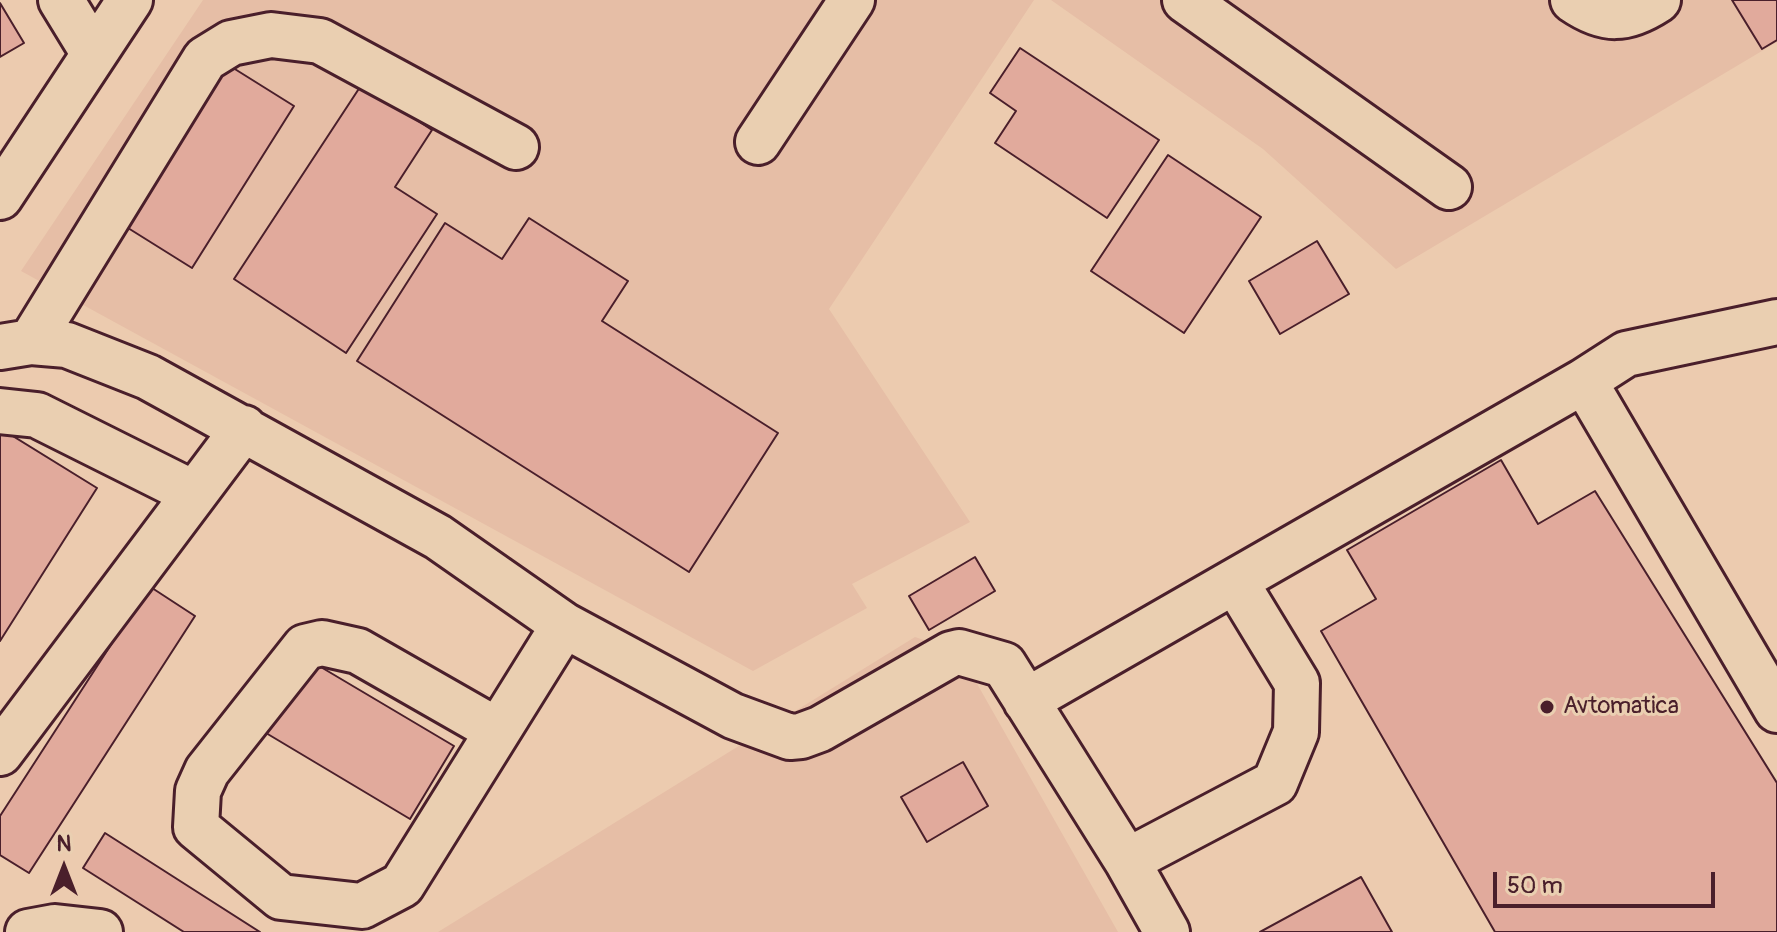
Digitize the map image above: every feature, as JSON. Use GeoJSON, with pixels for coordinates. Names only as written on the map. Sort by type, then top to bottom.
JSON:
{"type":"FeatureCollection","features":[{"type":"Feature","properties":{"kind":"street"},"geometry":{"type":"LineString","coordinates":[[61,0],[94,54]]}},
{"type":"Feature","properties":{"kind":"street"},"geometry":{"type":"LineString","coordinates":[[0,197],[130,0]]}},
{"type":"Feature","properties":{"kind":"street"},"geometry":{"type":"LineString","coordinates":[[758,142],[852,0]]}},
{"type":"Feature","properties":{"kind":"street"},"geometry":{"type":"LineString","coordinates":[[1185,0],[1449,187]]}},
{"type":"Feature","properties":{"kind":"street"},"geometry":{"type":"LineString","coordinates":[[1573,0],[1592,13],[1622,17],[1658,0]]}},
{"type":"Feature","properties":{"kind":"street"},"geometry":{"type":"LineString","coordinates":[[16,344],[205,59],[231,43],[271,35],[320,41],[516,147]]}},
{"type":"Feature","properties":{"kind":"street"},"geometry":{"type":"LineString","coordinates":[[1026,701],[1626,354],[1777,322]]}},
{"type":"Feature","properties":{"kind":"street"},"geometry":{"type":"LineString","coordinates":[[16,344],[67,345],[148,377],[438,537],[564,625],[733,716],[790,737],[820,729],[959,652],[1004,665],[1127,861],[1167,932]]}},
{"type":"Feature","properties":{"kind":"street"},"geometry":{"type":"LineString","coordinates":[[1584,381],[1777,710]]}},
{"type":"Feature","properties":{"kind":"street"},"geometry":{"type":"LineString","coordinates":[[0,411],[37,415],[193,493]]}},
{"type":"Feature","properties":{"kind":"street"},"geometry":{"type":"LineString","coordinates":[[0,753],[244,428]]}},
{"type":"Feature","properties":{"kind":"street"},"geometry":{"type":"LineString","coordinates":[[1127,861],[1275,783],[1296,732],[1297,683],[1235,581]]}},
{"type":"Feature","properties":{"kind":"street"},"geometry":{"type":"LineString","coordinates":[[498,731],[358,651],[322,643],[305,647],[207,771],[198,791],[196,827],[281,897],[362,906],[402,885],[498,731],[564,625]]}},
{"type":"Feature","properties":{"kind":"street"},"geometry":{"type":"LineString","coordinates":[[28,932],[55,927],[100,932]]}},
{"type":"Feature","properties":{"kind":"shaded area"},"geometry":{"type":"Polygon","coordinates":[[[203,0],[1034,0],[829,309],[970,522],[852,584],[867,608],[753,671],[21,271],[203,0]]]}},
{"type":"Feature","properties":{"kind":"shaded area"},"geometry":{"type":"Polygon","coordinates":[[[1051,0],[1777,0],[1777,42],[1396,269],[1263,149],[1051,0]]]}},
{"type":"Feature","properties":{"kind":"shaded area"},"geometry":{"type":"Polygon","coordinates":[[[915,637],[959,652],[1118,932],[438,932],[915,637]]]}},
{"type":"Feature","properties":{"kind":"building"},"geometry":{"type":"Polygon","coordinates":[[[1732,0],[1777,0],[1777,40],[1762,49],[1732,0]]]}},
{"type":"Feature","properties":{"kind":"building"},"geometry":{"type":"Polygon","coordinates":[[[0,3],[24,43],[0,57],[0,3]]]}},
{"type":"Feature","properties":{"kind":"building"},"geometry":{"type":"Polygon","coordinates":[[[1020,48],[1159,140],[1107,218],[995,143],[1016,111],[990,93],[1020,48]]]}},
{"type":"Feature","properties":{"kind":"building"},"geometry":{"type":"Polygon","coordinates":[[[222,61],[294,106],[192,268],[120,223],[222,61]]]}},
{"type":"Feature","properties":{"kind":"building"},"geometry":{"type":"Polygon","coordinates":[[[362,84],[432,130],[395,187],[437,214],[346,353],[234,279],[362,84]]]}},
{"type":"Feature","properties":{"kind":"building"},"geometry":{"type":"Polygon","coordinates":[[[1168,155],[1261,217],[1184,333],[1091,271],[1168,155]]]}},
{"type":"Feature","properties":{"kind":"building"},"geometry":{"type":"Polygon","coordinates":[[[529,218],[628,281],[602,321],[778,433],[689,572],[357,361],[445,223],[502,259],[529,218]]]}},
{"type":"Feature","properties":{"kind":"building"},"geometry":{"type":"Polygon","coordinates":[[[1317,241],[1349,294],[1280,334],[1249,281],[1317,241]]]}},
{"type":"Feature","properties":{"kind":"building"},"geometry":{"type":"Polygon","coordinates":[[[0,428],[97,488],[0,641],[0,428]]]}},
{"type":"Feature","properties":{"kind":"building","name":"Avtomatica"},"geometry":{"type":"Polygon","coordinates":[[[1501,460],[1538,524],[1595,491],[1777,783],[1777,932],[1495,932],[1321,631],[1376,599],[1347,550],[1501,460]]]}},
{"type":"Feature","properties":{"kind":"building"},"geometry":{"type":"Polygon","coordinates":[[[975,557],[995,591],[929,630],[909,596],[975,557]]]}},
{"type":"Feature","properties":{"kind":"building"},"geometry":{"type":"Polygon","coordinates":[[[149,586],[195,616],[29,873],[0,855],[0,816],[149,586]]]}},
{"type":"Feature","properties":{"kind":"building"},"geometry":{"type":"Polygon","coordinates":[[[309,660],[454,746],[410,819],[266,733],[309,660]]]}},
{"type":"Feature","properties":{"kind":"building"},"geometry":{"type":"Polygon","coordinates":[[[963,762],[988,806],[927,842],[901,797],[963,762]]]}},
{"type":"Feature","properties":{"kind":"building"},"geometry":{"type":"Polygon","coordinates":[[[105,833],[260,932],[184,932],[83,868],[105,833]]]}},
{"type":"Feature","properties":{"kind":"building"},"geometry":{"type":"Polygon","coordinates":[[[1361,877],[1392,932],[1260,932],[1361,877]]]}},
{"type":"Feature","properties":{"kind":"place","name":"Avtomatica"},"geometry":{"type":"Point","coordinates":[1547,707]}}]}
